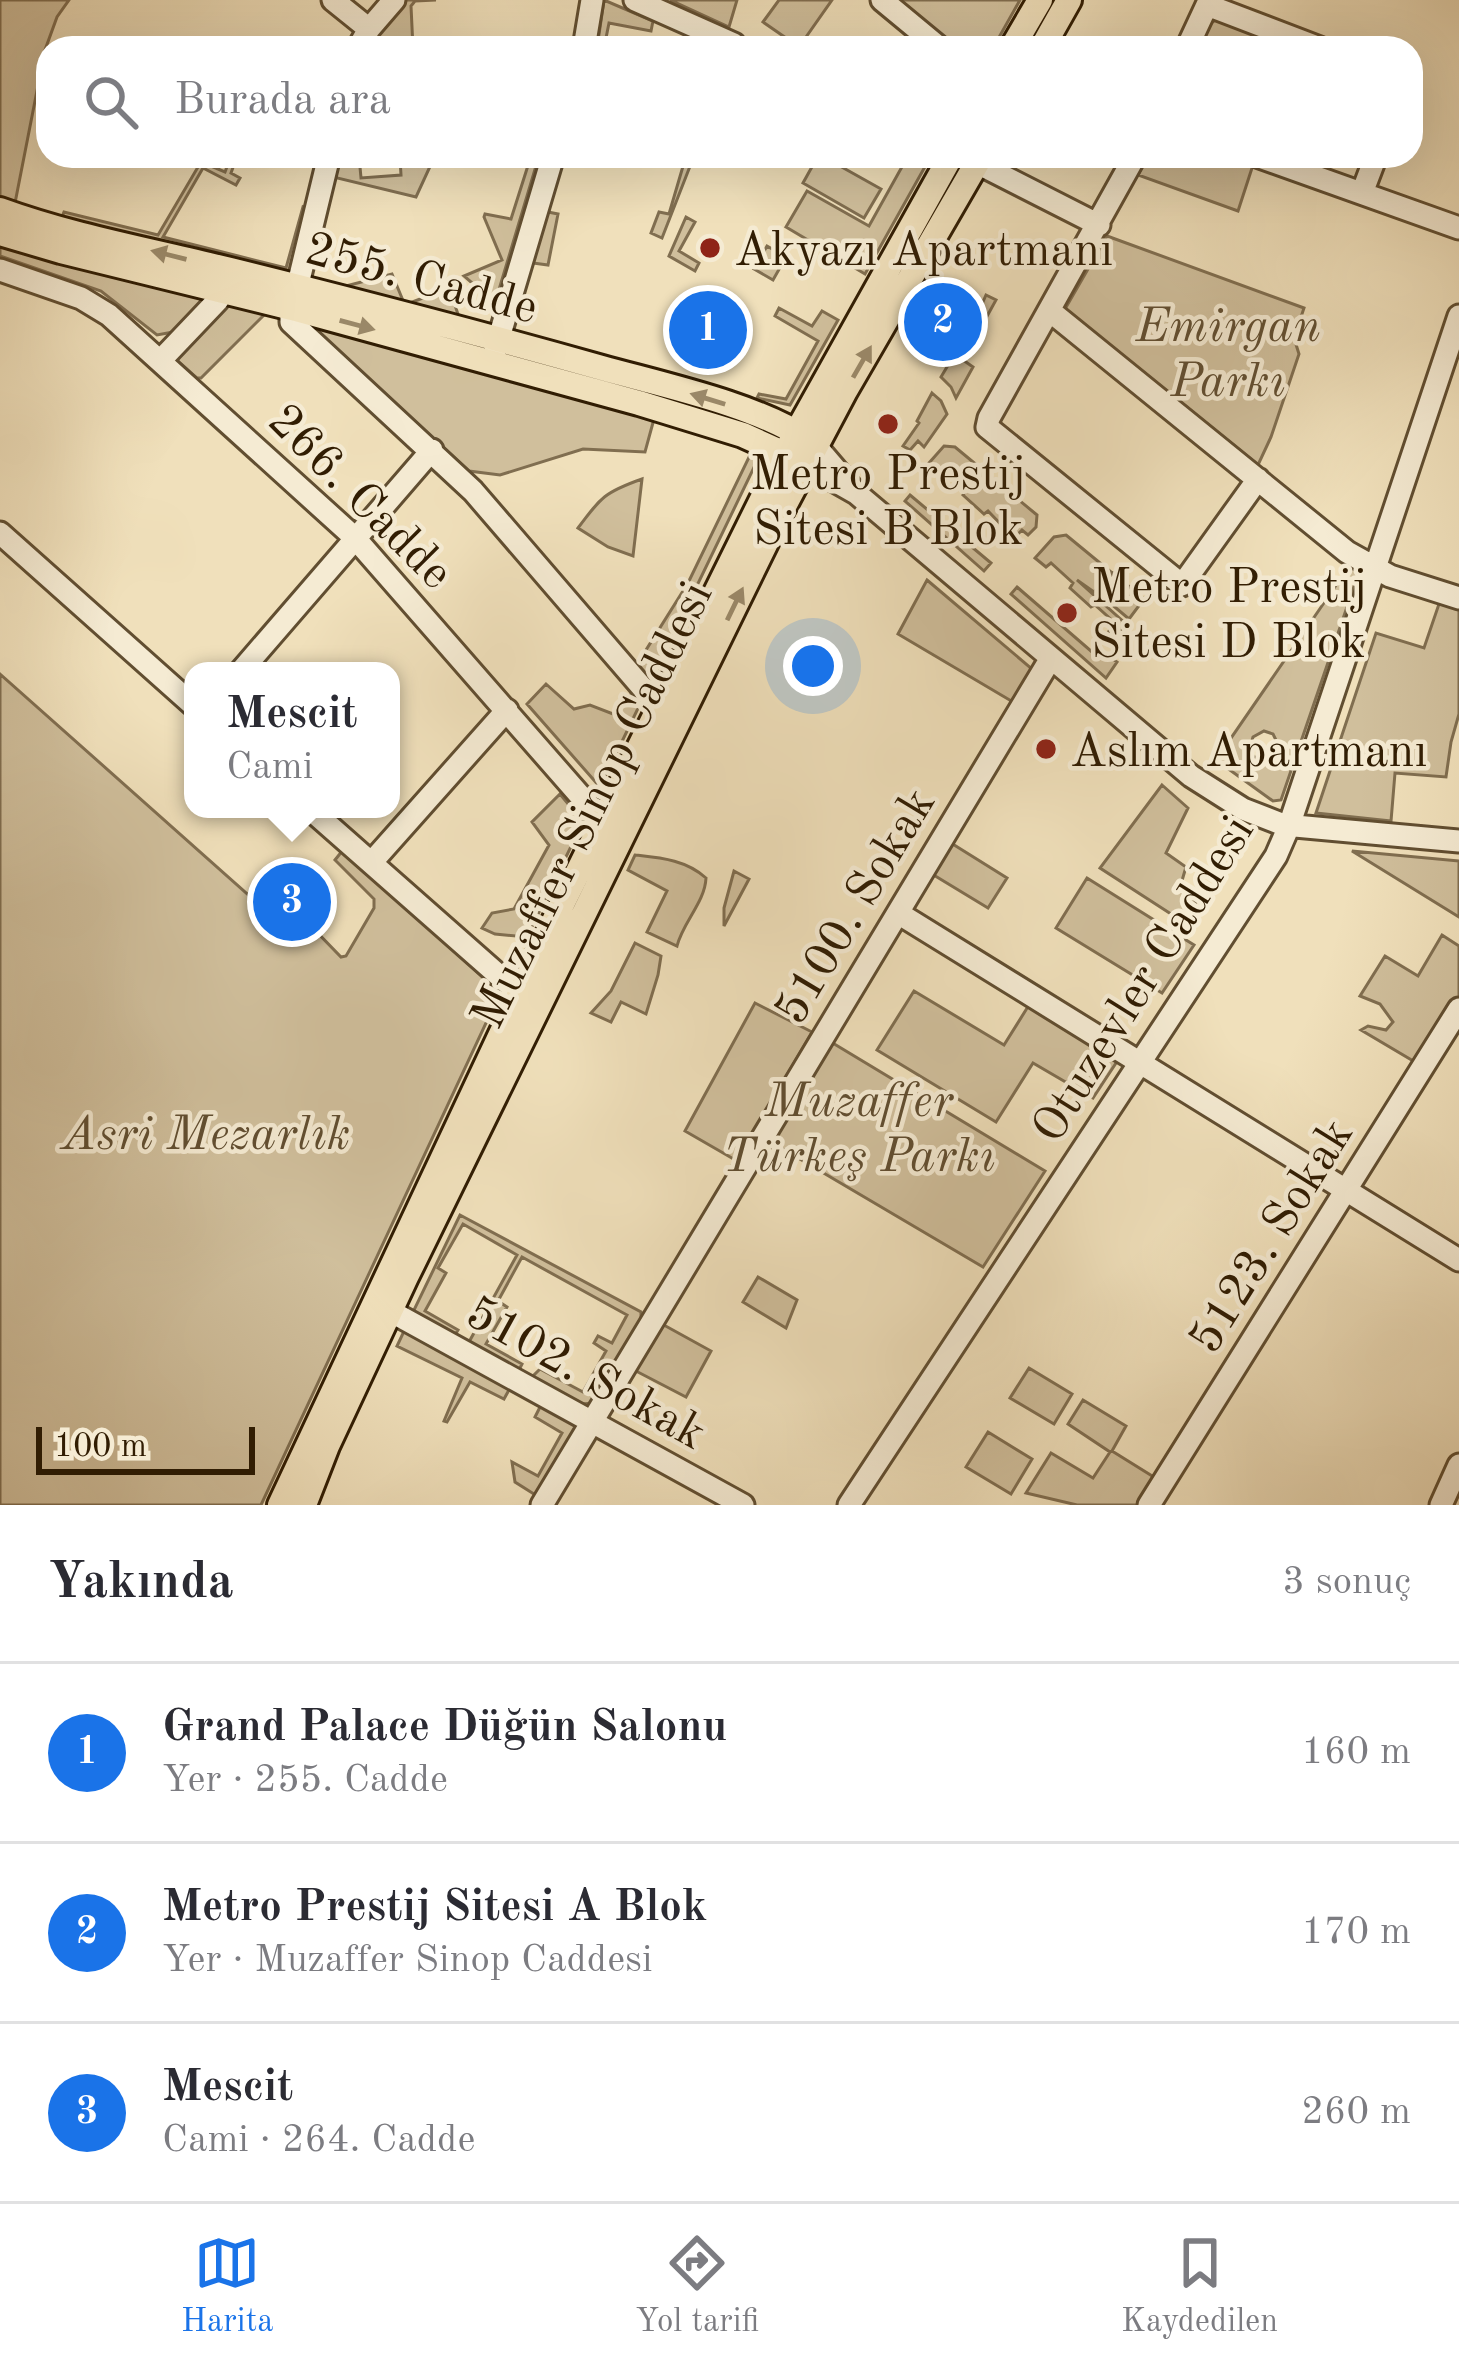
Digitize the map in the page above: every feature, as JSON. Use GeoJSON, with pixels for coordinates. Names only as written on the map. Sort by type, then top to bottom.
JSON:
{"type":"FeatureCollection","features":[{"type":"Feature","properties":{"kind":"main road"},"geometry":{"type":"LineString","coordinates":[[1019,36],[1040,0]]}},
{"type":"Feature","properties":{"kind":"main road"},"geometry":{"type":"LineString","coordinates":[[1049,36],[1069,0]]}},
{"type":"Feature","properties":{"kind":"main road","name":"Muzaffer Sinop Caddesi"},"geometry":{"type":"LineString","coordinates":[[280,1505],[800,448],[945,168]]}},
{"type":"Feature","properties":{"kind":"main road","name":"Muzaffer Sinop Caddesi"},"geometry":{"type":"LineString","coordinates":[[611,831],[659,706],[800,448],[973,168]]}},
{"type":"Feature","properties":{"kind":"main road","name":"255. Cadde"},"geometry":{"type":"LineString","coordinates":[[0,210],[225,280]]}},
{"type":"Feature","properties":{"kind":"main road","name":"255. Cadde"},"geometry":{"type":"LineString","coordinates":[[0,232],[62,251],[225,280],[495,351],[717,402],[800,448]]}},
{"type":"Feature","properties":{"kind":"main road","name":"Muzaffer Sinop Caddesi"},"geometry":{"type":"LineString","coordinates":[[304,1505],[528,1002]]}},
{"type":"Feature","properties":{"kind":"street"},"geometry":{"type":"LineString","coordinates":[[333,0],[361,36]]}},
{"type":"Feature","properties":{"kind":"street"},"geometry":{"type":"LineString","coordinates":[[365,36],[394,0]]}},
{"type":"Feature","properties":{"kind":"street"},"geometry":{"type":"LineString","coordinates":[[586,36],[592,0]]}},
{"type":"Feature","properties":{"kind":"street"},"geometry":{"type":"LineString","coordinates":[[635,0],[716,36]]}},
{"type":"Feature","properties":{"kind":"street"},"geometry":{"type":"LineString","coordinates":[[882,0],[926,36]]}},
{"type":"Feature","properties":{"kind":"street"},"geometry":{"type":"LineString","coordinates":[[1193,36],[1207,5],[1288,36]]}},
{"type":"Feature","properties":{"kind":"street"},"geometry":{"type":"LineString","coordinates":[[326,168],[290,318],[293,326],[473,491],[659,706]]}},
{"type":"Feature","properties":{"kind":"street"},"geometry":{"type":"LineString","coordinates":[[495,351],[550,168]]}},
{"type":"Feature","properties":{"kind":"street"},"geometry":{"type":"LineString","coordinates":[[995,168],[1099,225]]}},
{"type":"Feature","properties":{"kind":"street"},"geometry":{"type":"LineString","coordinates":[[1129,168],[987,427],[1182,585],[1258,479]]}},
{"type":"Feature","properties":{"kind":"street"},"geometry":{"type":"LineString","coordinates":[[1291,168],[1459,228]]}},
{"type":"Feature","properties":{"kind":"street"},"geometry":{"type":"LineString","coordinates":[[1362,193],[1371,168]]}},
{"type":"Feature","properties":{"kind":"street","name":"266. Cadde"},"geometry":{"type":"LineString","coordinates":[[0,270],[89,302],[117,321],[354,537],[611,831]]}},
{"type":"Feature","properties":{"kind":"street"},"geometry":{"type":"LineString","coordinates":[[160,361],[212,307],[225,280]]}},
{"type":"Feature","properties":{"kind":"street"},"geometry":{"type":"LineString","coordinates":[[1050,310],[1347,552],[1398,579],[1459,598]]}},
{"type":"Feature","properties":{"kind":"street","name":"Otuzevler Caddesi"},"geometry":{"type":"LineString","coordinates":[[849,1505],[1265,874],[1289,826],[1459,316]]}},
{"type":"Feature","properties":{"kind":"street"},"geometry":{"type":"LineString","coordinates":[[800,448],[1219,796],[1289,826],[1459,841]]}},
{"type":"Feature","properties":{"kind":"street"},"geometry":{"type":"LineString","coordinates":[[249,662],[432,450]]}},
{"type":"Feature","properties":{"kind":"street"},"geometry":{"type":"LineString","coordinates":[[0,533],[184,697]]}},
{"type":"Feature","properties":{"kind":"street","name":"5100. Sokak"},"geometry":{"type":"LineString","coordinates":[[542,1505],[1051,658]]}},
{"type":"Feature","properties":{"kind":"street"},"geometry":{"type":"LineString","coordinates":[[370,863],[507,710]]}},
{"type":"Feature","properties":{"kind":"street"},"geometry":{"type":"LineString","coordinates":[[320,818],[528,1002]]}},
{"type":"Feature","properties":{"kind":"street"},"geometry":{"type":"LineString","coordinates":[[898,913],[1459,1260]]}},
{"type":"Feature","properties":{"kind":"street","name":"5123. Sokak"},"geometry":{"type":"LineString","coordinates":[[1149,1505],[1459,1010]]}},
{"type":"Feature","properties":{"kind":"street","name":"5102. Sokak"},"geometry":{"type":"LineString","coordinates":[[390,1310],[743,1505]]}},
{"type":"Feature","properties":{"kind":"street"},"geometry":{"type":"LineString","coordinates":[[1441,1505],[1459,1465]]}},
{"type":"Feature","properties":{"kind":"green space"},"geometry":{"type":"Polygon","coordinates":[[[0,0],[69,0],[50,36],[36,36],[36,96],[15,203],[0,198],[0,0]]]}},
{"type":"Feature","properties":{"kind":"green space"},"geometry":{"type":"Polygon","coordinates":[[[405,0],[436,0],[415,1],[411,6],[412,36],[376,36],[405,0]]]}},
{"type":"Feature","properties":{"kind":"green space"},"geometry":{"type":"Polygon","coordinates":[[[604,0],[653,21],[651,31],[609,23],[606,36],[599,36],[604,0]]]}},
{"type":"Feature","properties":{"kind":"green space"},"geometry":{"type":"Polygon","coordinates":[[[670,0],[737,0],[729,27],[670,0]]]}},
{"type":"Feature","properties":{"kind":"green space"},"geometry":{"type":"Polygon","coordinates":[[[779,0],[832,0],[807,36],[783,36],[763,22],[779,0]]]}},
{"type":"Feature","properties":{"kind":"green space"},"geometry":{"type":"Polygon","coordinates":[[[898,0],[1020,0],[1000,36],[941,36],[898,0]]]}},
{"type":"Feature","properties":{"kind":"green space"},"geometry":{"type":"Polygon","coordinates":[[[1215,20],[1265,36],[1204,36],[1215,20]]]}},
{"type":"Feature","properties":{"kind":"green space"},"geometry":{"type":"Polygon","coordinates":[[[197,168],[203,168],[163,237],[286,268],[303,207],[307,209],[291,274],[62,217],[64,212],[158,235],[197,168]]]}},
{"type":"Feature","properties":{"kind":"green space"},"geometry":{"type":"Polygon","coordinates":[[[203,168],[225,172],[233,168],[231,173],[240,178],[236,185],[203,168]]]}},
{"type":"Feature","properties":{"kind":"green space"},"geometry":{"type":"Polygon","coordinates":[[[335,168],[360,168],[361,178],[401,175],[401,168],[429,168],[416,197],[333,177],[335,168]]]}},
{"type":"Feature","properties":{"kind":"green space"},"geometry":{"type":"Polygon","coordinates":[[[527,168],[535,168],[495,303],[464,276],[502,260],[485,214],[511,219],[527,168]]]}},
{"type":"Feature","properties":{"kind":"green space"},"geometry":{"type":"Polygon","coordinates":[[[682,168],[689,168],[662,238],[651,233],[659,212],[669,214],[682,168]]]}},
{"type":"Feature","properties":{"kind":"green space"},"geometry":{"type":"Polygon","coordinates":[[[811,168],[843,168],[881,189],[864,218],[803,183],[811,168]]]}},
{"type":"Feature","properties":{"kind":"green space"},"geometry":{"type":"Polygon","coordinates":[[[901,168],[924,168],[865,274],[786,227],[807,191],[869,226],[901,168]]]}},
{"type":"Feature","properties":{"kind":"green space"},"geometry":{"type":"Polygon","coordinates":[[[1142,168],[1252,168],[1238,211],[1138,175],[1142,168]]]}},
{"type":"Feature","properties":{"kind":"green space"},"geometry":{"type":"Polygon","coordinates":[[[548,212],[558,214],[548,265],[533,263],[548,212]]]}},
{"type":"Feature","properties":{"kind":"green space"},"geometry":{"type":"Polygon","coordinates":[[[686,217],[695,222],[679,251],[699,263],[695,271],[669,256],[686,217]]]}},
{"type":"Feature","properties":{"kind":"green space","name":"Emirgan Parkı"},"geometry":{"type":"Polygon","coordinates":[[[1107,236],[1304,308],[1294,338],[1299,354],[1258,465],[1065,309],[1107,236]]]}},
{"type":"Feature","properties":{"kind":"green space"},"geometry":{"type":"Polygon","coordinates":[[[0,241],[207,298],[173,332],[157,335],[101,291],[0,256],[0,241]]]}},
{"type":"Feature","properties":{"kind":"green space"},"geometry":{"type":"Polygon","coordinates":[[[767,246],[786,257],[773,280],[754,269],[767,246]]]}},
{"type":"Feature","properties":{"kind":"green space"},"geometry":{"type":"Polygon","coordinates":[[[392,274],[404,303],[342,287],[392,274]]]}},
{"type":"Feature","properties":{"kind":"green space"},"geometry":{"type":"Polygon","coordinates":[[[449,288],[459,317],[407,304],[449,288]]]}},
{"type":"Feature","properties":{"kind":"green space"},"geometry":{"type":"Polygon","coordinates":[[[986,295],[996,300],[963,360],[973,367],[956,398],[941,377],[986,295]]]}},
{"type":"Feature","properties":{"kind":"green space"},"geometry":{"type":"Polygon","coordinates":[[[228,303],[267,312],[197,378],[178,356],[228,303]]]}},
{"type":"Feature","properties":{"kind":"green space"},"geometry":{"type":"Polygon","coordinates":[[[779,308],[812,326],[822,311],[838,320],[790,405],[757,398],[759,394],[786,399],[818,341],[775,316],[779,308]]]}},
{"type":"Feature","properties":{"kind":"green space"},"geometry":{"type":"Polygon","coordinates":[[[306,322],[654,419],[645,452],[583,449],[500,475],[469,471],[306,322]]]}},
{"type":"Feature","properties":{"kind":"green space"},"geometry":{"type":"Polygon","coordinates":[[[932,393],[947,414],[924,447],[918,441],[910,450],[903,446],[932,393]]]}},
{"type":"Feature","properties":{"kind":"green space"},"geometry":{"type":"Polygon","coordinates":[[[944,446],[955,447],[1037,515],[1036,527],[1014,538],[988,511],[984,514],[963,495],[966,490],[929,463],[944,446]]]}},
{"type":"Feature","properties":{"kind":"green space"},"geometry":{"type":"Polygon","coordinates":[[[752,451],[760,455],[650,683],[636,666],[688,583],[752,451]]]}},
{"type":"Feature","properties":{"kind":"green space"},"geometry":{"type":"Polygon","coordinates":[[[642,479],[633,556],[578,528],[605,497],[642,479]]]}},
{"type":"Feature","properties":{"kind":"green space"},"geometry":{"type":"Polygon","coordinates":[[[910,495],[991,563],[984,571],[905,501],[910,495]]]}},
{"type":"Feature","properties":{"kind":"green space"},"geometry":{"type":"Polygon","coordinates":[[[1066,535],[1111,572],[1094,592],[1077,580],[1126,624],[1116,638],[1109,631],[1115,623],[1070,588],[1073,583],[1051,563],[1046,567],[1035,558],[1054,537],[1066,535]]]}},
{"type":"Feature","properties":{"kind":"green space"},"geometry":{"type":"Polygon","coordinates":[[[1350,565],[1360,569],[1281,800],[1273,801],[1216,760],[1350,565]],[[1264,731],[1253,737],[1253,756],[1262,760],[1276,755],[1279,746],[1273,734],[1264,731]]]}},
{"type":"Feature","properties":{"kind":"green space"},"geometry":{"type":"Polygon","coordinates":[[[1113,573],[1144,599],[1129,619],[1097,592],[1113,573]]]}},
{"type":"Feature","properties":{"kind":"green space"},"geometry":{"type":"Polygon","coordinates":[[[927,580],[1032,669],[1013,702],[898,634],[927,580]]]}},
{"type":"Feature","properties":{"kind":"green space"},"geometry":{"type":"Polygon","coordinates":[[[1017,587],[1099,658],[1105,653],[1117,662],[1106,678],[1011,594],[1017,587]]]}},
{"type":"Feature","properties":{"kind":"green space"},"geometry":{"type":"Polygon","coordinates":[[[1440,601],[1459,607],[1459,714],[1446,777],[1395,773],[1391,821],[1316,813],[1376,633],[1424,648],[1440,601]]]}},
{"type":"Feature","properties":{"kind":"green space","name":"Asri Mezarlık"},"geometry":{"type":"Polygon","coordinates":[[[0,674],[262,907],[300,866],[321,897],[312,904],[318,915],[311,926],[341,957],[346,956],[374,908],[374,899],[335,860],[343,850],[500,993],[261,1505],[0,1505],[0,674]]]}},
{"type":"Feature","properties":{"kind":"green space"},"geometry":{"type":"Polygon","coordinates":[[[546,684],[574,709],[590,705],[613,714],[635,690],[643,698],[600,787],[527,704],[546,684]]]}},
{"type":"Feature","properties":{"kind":"green space"},"geometry":{"type":"Polygon","coordinates":[[[1162,785],[1188,808],[1166,853],[1186,867],[1181,884],[1196,902],[1188,925],[1100,868],[1162,785]]]}},
{"type":"Feature","properties":{"kind":"green space"},"geometry":{"type":"Polygon","coordinates":[[[560,794],[583,822],[527,937],[482,928],[492,913],[514,909],[549,845],[532,822],[560,794]]]}},
{"type":"Feature","properties":{"kind":"green space"},"geometry":{"type":"Polygon","coordinates":[[[951,843],[1007,878],[988,908],[932,874],[951,843]]]}},
{"type":"Feature","properties":{"kind":"green space"},"geometry":{"type":"Polygon","coordinates":[[[1352,851],[1459,861],[1459,917],[1352,851]]]}},
{"type":"Feature","properties":{"kind":"green space"},"geometry":{"type":"Polygon","coordinates":[[[635,855],[682,864],[706,878],[677,946],[647,932],[667,891],[628,870],[635,855]]]}},
{"type":"Feature","properties":{"kind":"green space"},"geometry":{"type":"Polygon","coordinates":[[[734,871],[749,879],[724,926],[724,908],[734,871]]]}},
{"type":"Feature","properties":{"kind":"green space"},"geometry":{"type":"Polygon","coordinates":[[[1087,878],[1194,945],[1162,993],[1056,928],[1087,878]]]}},
{"type":"Feature","properties":{"kind":"green space"},"geometry":{"type":"Polygon","coordinates":[[[1442,935],[1459,946],[1459,996],[1415,1062],[1361,1030],[1368,1026],[1386,1030],[1393,1022],[1380,1004],[1360,996],[1385,956],[1418,976],[1442,935]]]}},
{"type":"Feature","properties":{"kind":"green space"},"geometry":{"type":"Polygon","coordinates":[[[635,943],[661,956],[646,1014],[621,1002],[611,1022],[591,1013],[611,991],[635,943]]]}},
{"type":"Feature","properties":{"kind":"green space"},"geometry":{"type":"Polygon","coordinates":[[[914,991],[1004,1045],[1029,1005],[1118,1060],[1093,1098],[1033,1063],[996,1122],[877,1050],[914,991]]]}},
{"type":"Feature","properties":{"kind":"green space"},"geometry":{"type":"Polygon","coordinates":[[[755,1003],[812,1032],[737,1161],[685,1131],[755,1003]]]}},
{"type":"Feature","properties":{"kind":"green space","name":"Muzaffer Türkeş Parkı"},"geometry":{"type":"Polygon","coordinates":[[[831,1042],[1045,1171],[983,1267],[771,1142],[831,1042]]]}},
{"type":"Feature","properties":{"kind":"green space"},"geometry":{"type":"Polygon","coordinates":[[[460,1215],[641,1312],[641,1321],[593,1403],[582,1404],[532,1377],[540,1369],[583,1392],[606,1351],[594,1343],[598,1336],[612,1343],[627,1315],[522,1257],[498,1301],[507,1307],[486,1344],[522,1364],[519,1370],[469,1342],[517,1255],[463,1224],[438,1268],[446,1273],[425,1311],[458,1330],[455,1335],[413,1312],[460,1215]]]}},
{"type":"Feature","properties":{"kind":"green space"},"geometry":{"type":"Polygon","coordinates":[[[758,1277],[797,1300],[786,1328],[743,1302],[758,1277]]]}},
{"type":"Feature","properties":{"kind":"green space"},"geometry":{"type":"Polygon","coordinates":[[[662,1324],[711,1351],[686,1397],[634,1370],[662,1324]]]}},
{"type":"Feature","properties":{"kind":"green space"},"geometry":{"type":"Polygon","coordinates":[[[405,1329],[510,1388],[504,1399],[470,1382],[444,1421],[462,1378],[397,1346],[405,1329]]]}},
{"type":"Feature","properties":{"kind":"green space"},"geometry":{"type":"Polygon","coordinates":[[[1029,1368],[1072,1394],[1054,1424],[1010,1398],[1029,1368]]]}},
{"type":"Feature","properties":{"kind":"green space"},"geometry":{"type":"Polygon","coordinates":[[[1083,1400],[1126,1426],[1112,1451],[1157,1479],[1141,1505],[1077,1505],[1026,1493],[1051,1453],[1093,1478],[1110,1452],[1068,1424],[1083,1400]]]}},
{"type":"Feature","properties":{"kind":"green space"},"geometry":{"type":"Polygon","coordinates":[[[541,1405],[579,1426],[537,1496],[515,1482],[512,1462],[538,1476],[562,1433],[535,1417],[541,1405]]]}},
{"type":"Feature","properties":{"kind":"green space"},"geometry":{"type":"Polygon","coordinates":[[[988,1432],[1032,1459],[1011,1494],[966,1467],[988,1432]]]}},
{"type":"Feature","properties":{"kind":"place","name":"Akyazı Apartmanı"},"geometry":{"type":"Point","coordinates":[710,248]}},
{"type":"Feature","properties":{"kind":"place","name":"Metro Prestij Sitesi A Blok"},"geometry":{"type":"Point","coordinates":[943,322]}},
{"type":"Feature","properties":{"kind":"place","name":"Grand Palace Düğün Salonu"},"geometry":{"type":"Point","coordinates":[708,330]}},
{"type":"Feature","properties":{"kind":"place","name":"Metro Prestij Sitesi B Blok"},"geometry":{"type":"Point","coordinates":[888,424]}},
{"type":"Feature","properties":{"kind":"place","name":"Metro Prestij Sitesi D Blok"},"geometry":{"type":"Point","coordinates":[1067,613]}},
{"type":"Feature","properties":{"kind":"place","name":"Aslım Apartmanı"},"geometry":{"type":"Point","coordinates":[1046,749]}},
{"type":"Feature","properties":{"kind":"place","name":"Mescit"},"geometry":{"type":"Point","coordinates":[292,902]}}]}
